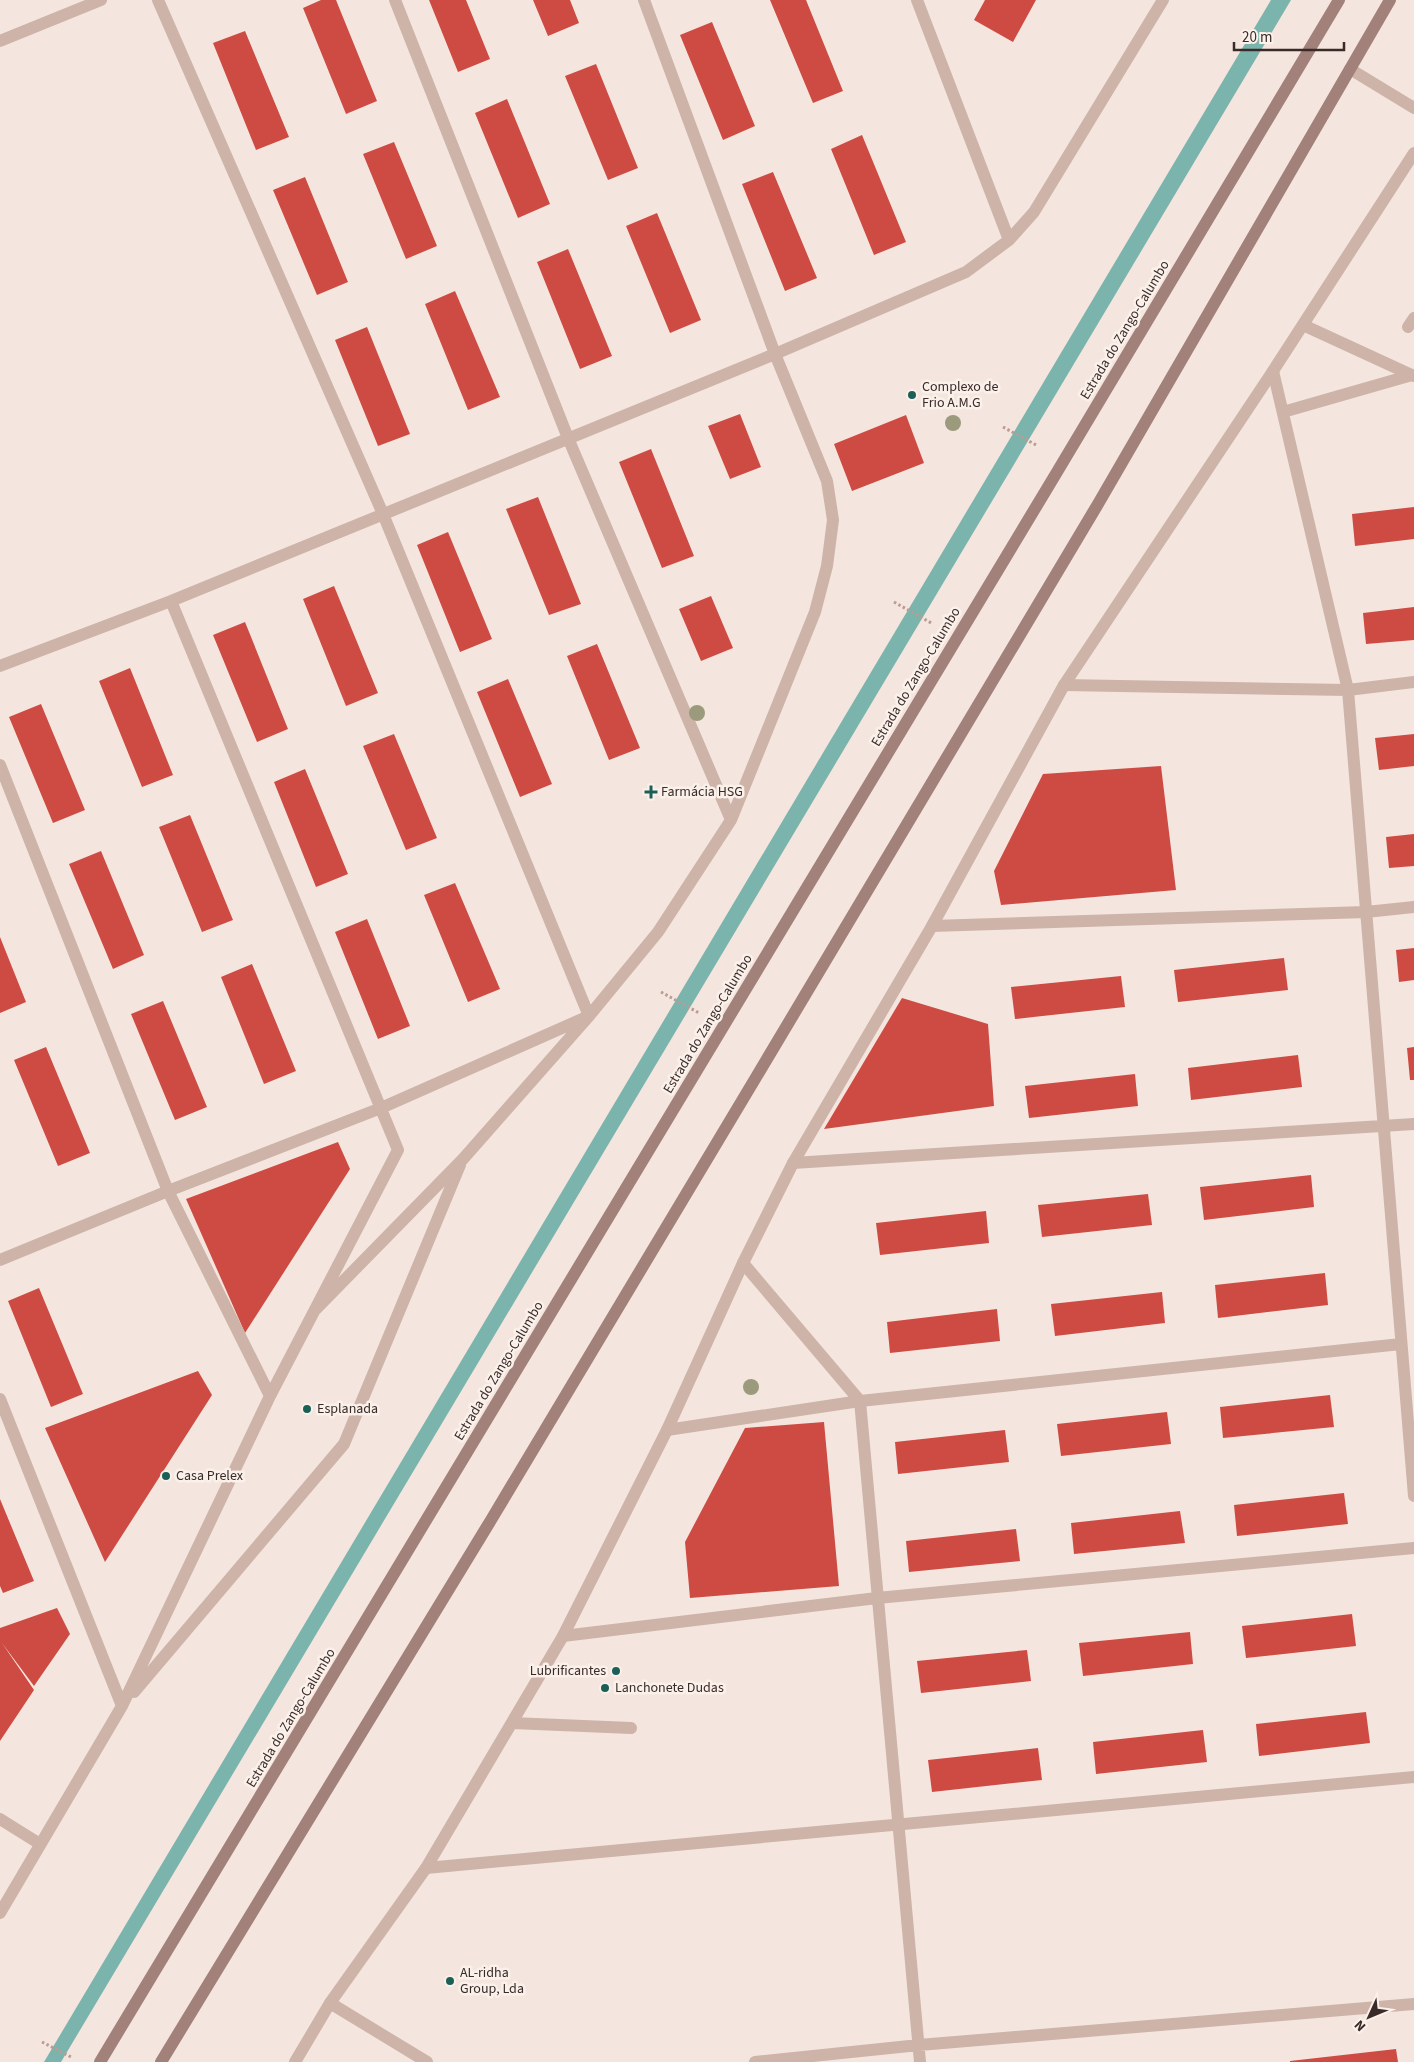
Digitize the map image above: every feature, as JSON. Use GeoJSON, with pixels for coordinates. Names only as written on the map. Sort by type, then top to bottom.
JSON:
{"type":"FeatureCollection","features":[{"type":"Feature","properties":{"kind":"main road","name":"Estrada do Zango-Calumbo"},"geometry":{"type":"LineString","coordinates":[[100,2062],[1339,0]]}},
{"type":"Feature","properties":{"kind":"main road"},"geometry":{"type":"LineString","coordinates":[[161,2062],[491,1520],[766,1062],[1098,504],[1390,0]]}},
{"type":"Feature","properties":{"kind":"street"},"geometry":{"type":"LineString","coordinates":[[0,41],[101,0]]}},
{"type":"Feature","properties":{"kind":"street"},"geometry":{"type":"LineString","coordinates":[[158,0],[383,514],[589,1016]]}},
{"type":"Feature","properties":{"kind":"street"},"geometry":{"type":"LineString","coordinates":[[395,0],[568,438],[731,820]]}},
{"type":"Feature","properties":{"kind":"street"},"geometry":{"type":"LineString","coordinates":[[316,1309],[463,1159],[589,1016],[658,932],[731,820],[815,612],[827,566],[834,520],[827,482],[775,354],[644,0]]}},
{"type":"Feature","properties":{"kind":"street"},"geometry":{"type":"LineString","coordinates":[[917,0],[1009,240]]}},
{"type":"Feature","properties":{"kind":"street"},"geometry":{"type":"LineString","coordinates":[[0,666],[171,602],[775,354],[966,272],[1009,240],[1034,212],[1163,0]]}},
{"type":"Feature","properties":{"kind":"street"},"geometry":{"type":"LineString","coordinates":[[1350,69],[1414,108]]}},
{"type":"Feature","properties":{"kind":"street"},"geometry":{"type":"LineString","coordinates":[[295,2062],[330,2003],[426,1868],[563,1636],[667,1430],[743,1263],[793,1163],[932,926],[1064,685],[1273,371],[1414,153]]}},
{"type":"Feature","properties":{"kind":"street"},"geometry":{"type":"LineString","coordinates":[[1302,326],[1413,375]]}},
{"type":"Feature","properties":{"kind":"street"},"geometry":{"type":"LineString","coordinates":[[1273,371],[1348,690],[1414,1496]]}},
{"type":"Feature","properties":{"kind":"street"},"geometry":{"type":"LineString","coordinates":[[1283,412],[1413,375]]}},
{"type":"Feature","properties":{"kind":"street"},"geometry":{"type":"LineString","coordinates":[[0,1913],[122,1706],[270,1396],[398,1150],[171,602]]}},
{"type":"Feature","properties":{"kind":"street"},"geometry":{"type":"LineString","coordinates":[[1064,685],[1348,690],[1414,682]]}},
{"type":"Feature","properties":{"kind":"street"},"geometry":{"type":"LineString","coordinates":[[0,765],[168,1191],[270,1396]]}},
{"type":"Feature","properties":{"kind":"street"},"geometry":{"type":"LineString","coordinates":[[932,926],[1366,912],[1414,907]]}},
{"type":"Feature","properties":{"kind":"street"},"geometry":{"type":"LineString","coordinates":[[0,1260],[168,1191],[381,1108],[589,1016]]}},
{"type":"Feature","properties":{"kind":"street"},"geometry":{"type":"LineString","coordinates":[[793,1163],[1414,1124]]}},
{"type":"Feature","properties":{"kind":"street"},"geometry":{"type":"LineString","coordinates":[[122,1706],[344,1444],[463,1159]]}},
{"type":"Feature","properties":{"kind":"street"},"geometry":{"type":"LineString","coordinates":[[743,1263],[860,1401],[920,2062]]}},
{"type":"Feature","properties":{"kind":"street"},"geometry":{"type":"LineString","coordinates":[[667,1430],[860,1401],[1402,1344]]}},
{"type":"Feature","properties":{"kind":"street"},"geometry":{"type":"LineString","coordinates":[[0,1399],[122,1706]]}},
{"type":"Feature","properties":{"kind":"street"},"geometry":{"type":"LineString","coordinates":[[563,1636],[877,1598],[1414,1548]]}},
{"type":"Feature","properties":{"kind":"street"},"geometry":{"type":"LineString","coordinates":[[512,1723],[631,1728]]}},
{"type":"Feature","properties":{"kind":"street"},"geometry":{"type":"LineString","coordinates":[[426,1868],[899,1826],[1414,1777]]}},
{"type":"Feature","properties":{"kind":"street"},"geometry":{"type":"LineString","coordinates":[[0,1819],[40,1844]]}},
{"type":"Feature","properties":{"kind":"street"},"geometry":{"type":"LineString","coordinates":[[330,2003],[426,2062]]}},
{"type":"Feature","properties":{"kind":"street"},"geometry":{"type":"LineString","coordinates":[[755,2062],[919,2045],[1414,2004]]}},
{"type":"Feature","properties":{"kind":"path"},"geometry":{"type":"LineString","coordinates":[[1002,427],[1038,446]]}},
{"type":"Feature","properties":{"kind":"path"},"geometry":{"type":"LineString","coordinates":[[894,602],[933,624]]}},
{"type":"Feature","properties":{"kind":"path"},"geometry":{"type":"LineString","coordinates":[[661,992],[699,1014]]}},
{"type":"Feature","properties":{"kind":"path"},"geometry":{"type":"LineString","coordinates":[[42,2042],[71,2057]]}},
{"type":"Feature","properties":{"kind":"water"},"geometry":{"type":"Polygon","coordinates":[[[1271,0],[1291,0],[61,2062],[44,2062],[1271,0]]]}},
{"type":"Feature","properties":{"kind":"building"},"geometry":{"type":"Polygon","coordinates":[[[321,0],[336,0],[377,101],[346,114],[303,8],[321,0]]]}},
{"type":"Feature","properties":{"kind":"building"},"geometry":{"type":"Polygon","coordinates":[[[429,0],[466,0],[490,59],[458,72],[429,0]]]}},
{"type":"Feature","properties":{"kind":"building"},"geometry":{"type":"Polygon","coordinates":[[[533,0],[570,0],[579,23],[548,36],[533,0]]]}},
{"type":"Feature","properties":{"kind":"building"},"geometry":{"type":"Polygon","coordinates":[[[770,0],[806,0],[843,91],[813,103],[770,0]]]}},
{"type":"Feature","properties":{"kind":"building"},"geometry":{"type":"Polygon","coordinates":[[[985,0],[1036,0],[1013,42],[974,20],[985,0]]]}},
{"type":"Feature","properties":{"kind":"building"},"geometry":{"type":"Polygon","coordinates":[[[712,22],[755,126],[723,140],[680,35],[712,22]]]}},
{"type":"Feature","properties":{"kind":"building"},"geometry":{"type":"Polygon","coordinates":[[[245,31],[289,137],[256,150],[213,43],[245,31]]]}},
{"type":"Feature","properties":{"kind":"building"},"geometry":{"type":"Polygon","coordinates":[[[596,64],[638,168],[608,180],[565,76],[596,64]]]}},
{"type":"Feature","properties":{"kind":"building"},"geometry":{"type":"Polygon","coordinates":[[[507,99],[550,204],[518,218],[475,113],[507,99]]]}},
{"type":"Feature","properties":{"kind":"building"},"geometry":{"type":"Polygon","coordinates":[[[862,135],[906,242],[874,255],[831,149],[862,135]]]}},
{"type":"Feature","properties":{"kind":"building"},"geometry":{"type":"Polygon","coordinates":[[[394,142],[437,246],[406,259],[363,154],[394,142]]]}},
{"type":"Feature","properties":{"kind":"building"},"geometry":{"type":"Polygon","coordinates":[[[773,172],[817,278],[785,291],[742,184],[773,172]]]}},
{"type":"Feature","properties":{"kind":"building"},"geometry":{"type":"Polygon","coordinates":[[[305,177],[348,282],[317,295],[273,190],[305,177]]]}},
{"type":"Feature","properties":{"kind":"building"},"geometry":{"type":"Polygon","coordinates":[[[657,213],[701,320],[670,333],[626,226],[657,213]]]}},
{"type":"Feature","properties":{"kind":"building"},"geometry":{"type":"Polygon","coordinates":[[[568,249],[612,356],[580,369],[537,262],[568,249]]]}},
{"type":"Feature","properties":{"kind":"building"},"geometry":{"type":"Polygon","coordinates":[[[455,291],[500,397],[468,410],[425,304],[455,291]]]}},
{"type":"Feature","properties":{"kind":"building"},"geometry":{"type":"Polygon","coordinates":[[[367,327],[410,434],[378,446],[335,340],[367,327]]]}},
{"type":"Feature","properties":{"kind":"building"},"geometry":{"type":"Polygon","coordinates":[[[740,414],[761,467],[730,479],[708,426],[740,414]]]}},
{"type":"Feature","properties":{"kind":"building"},"geometry":{"type":"Polygon","coordinates":[[[906,415],[924,463],[852,491],[834,444],[906,415]]]}},
{"type":"Feature","properties":{"kind":"building"},"geometry":{"type":"Polygon","coordinates":[[[651,449],[694,556],[662,568],[619,462],[651,449]]]}},
{"type":"Feature","properties":{"kind":"building"},"geometry":{"type":"Polygon","coordinates":[[[538,497],[581,604],[549,615],[506,509],[538,497]]]}},
{"type":"Feature","properties":{"kind":"building"},"geometry":{"type":"Polygon","coordinates":[[[1414,507],[1414,539],[1355,546],[1352,514],[1414,507]]]}},
{"type":"Feature","properties":{"kind":"building"},"geometry":{"type":"Polygon","coordinates":[[[448,532],[492,639],[460,652],[417,545],[448,532]]]}},
{"type":"Feature","properties":{"kind":"building"},"geometry":{"type":"Polygon","coordinates":[[[334,586],[378,693],[346,706],[303,599],[334,586]]]}},
{"type":"Feature","properties":{"kind":"building"},"geometry":{"type":"Polygon","coordinates":[[[711,596],[733,648],[701,661],[679,609],[711,596]]]}},
{"type":"Feature","properties":{"kind":"building"},"geometry":{"type":"Polygon","coordinates":[[[1414,607],[1414,640],[1366,644],[1363,613],[1414,607]]]}},
{"type":"Feature","properties":{"kind":"building"},"geometry":{"type":"Polygon","coordinates":[[[245,622],[288,729],[257,742],[213,635],[245,622]]]}},
{"type":"Feature","properties":{"kind":"building"},"geometry":{"type":"Polygon","coordinates":[[[597,644],[640,748],[609,760],[567,656],[597,644]]]}},
{"type":"Feature","properties":{"kind":"building"},"geometry":{"type":"Polygon","coordinates":[[[130,668],[173,775],[142,787],[99,681],[130,668]]]}},
{"type":"Feature","properties":{"kind":"building"},"geometry":{"type":"Polygon","coordinates":[[[508,679],[552,784],[520,797],[477,692],[508,679]]]}},
{"type":"Feature","properties":{"kind":"building"},"geometry":{"type":"Polygon","coordinates":[[[41,704],[85,810],[53,823],[9,717],[41,704]]]}},
{"type":"Feature","properties":{"kind":"building"},"geometry":{"type":"Polygon","coordinates":[[[394,734],[437,838],[406,850],[363,746],[394,734]]]}},
{"type":"Feature","properties":{"kind":"building"},"geometry":{"type":"Polygon","coordinates":[[[1414,734],[1414,766],[1379,770],[1375,738],[1414,734]]]}},
{"type":"Feature","properties":{"kind":"building"},"geometry":{"type":"Polygon","coordinates":[[[1161,766],[1176,890],[1001,905],[994,871],[1043,774],[1161,766]]]}},
{"type":"Feature","properties":{"kind":"building"},"geometry":{"type":"Polygon","coordinates":[[[305,769],[348,874],[316,887],[274,782],[305,769]]]}},
{"type":"Feature","properties":{"kind":"building"},"geometry":{"type":"Polygon","coordinates":[[[190,815],[233,920],[202,932],[159,827],[190,815]]]}},
{"type":"Feature","properties":{"kind":"building"},"geometry":{"type":"Polygon","coordinates":[[[1414,834],[1414,866],[1389,868],[1386,837],[1414,834]]]}},
{"type":"Feature","properties":{"kind":"building"},"geometry":{"type":"Polygon","coordinates":[[[101,851],[144,955],[113,969],[69,864],[101,851]]]}},
{"type":"Feature","properties":{"kind":"building"},"geometry":{"type":"Polygon","coordinates":[[[455,883],[500,989],[468,1002],[424,895],[455,883]]]}},
{"type":"Feature","properties":{"kind":"building"},"geometry":{"type":"Polygon","coordinates":[[[367,919],[410,1026],[378,1039],[335,932],[367,919]]]}},
{"type":"Feature","properties":{"kind":"building"},"geometry":{"type":"Polygon","coordinates":[[[0,937],[26,1002],[0,1013],[0,937]]]}},
{"type":"Feature","properties":{"kind":"building"},"geometry":{"type":"Polygon","coordinates":[[[1414,948],[1414,980],[1399,982],[1396,950],[1414,948]]]}},
{"type":"Feature","properties":{"kind":"building"},"geometry":{"type":"Polygon","coordinates":[[[1284,958],[1288,990],[1178,1002],[1174,970],[1284,958]]]}},
{"type":"Feature","properties":{"kind":"building"},"geometry":{"type":"Polygon","coordinates":[[[252,964],[296,1071],[264,1084],[221,977],[252,964]]]}},
{"type":"Feature","properties":{"kind":"building"},"geometry":{"type":"Polygon","coordinates":[[[1121,976],[1125,1007],[1015,1019],[1011,987],[1121,976]]]}},
{"type":"Feature","properties":{"kind":"building"},"geometry":{"type":"Polygon","coordinates":[[[902,998],[988,1024],[994,1106],[824,1129],[902,998]]]}},
{"type":"Feature","properties":{"kind":"building"},"geometry":{"type":"Polygon","coordinates":[[[163,1001],[207,1107],[175,1120],[131,1014],[163,1001]]]}},
{"type":"Feature","properties":{"kind":"building"},"geometry":{"type":"Polygon","coordinates":[[[46,1047],[90,1153],[58,1166],[14,1060],[46,1047]]]}},
{"type":"Feature","properties":{"kind":"building"},"geometry":{"type":"Polygon","coordinates":[[[1414,1047],[1414,1080],[1410,1080],[1407,1048],[1414,1047]]]}},
{"type":"Feature","properties":{"kind":"building"},"geometry":{"type":"Polygon","coordinates":[[[1298,1055],[1302,1087],[1191,1100],[1188,1068],[1298,1055]]]}},
{"type":"Feature","properties":{"kind":"building"},"geometry":{"type":"Polygon","coordinates":[[[1135,1074],[1138,1106],[1029,1118],[1025,1086],[1135,1074]]]}},
{"type":"Feature","properties":{"kind":"building"},"geometry":{"type":"Polygon","coordinates":[[[338,1142],[350,1169],[245,1333],[186,1199],[338,1142]]]}},
{"type":"Feature","properties":{"kind":"building"},"geometry":{"type":"Polygon","coordinates":[[[1311,1175],[1314,1207],[1204,1220],[1200,1187],[1311,1175]]]}},
{"type":"Feature","properties":{"kind":"building"},"geometry":{"type":"Polygon","coordinates":[[[1148,1194],[1152,1225],[1042,1237],[1038,1205],[1148,1194]]]}},
{"type":"Feature","properties":{"kind":"building"},"geometry":{"type":"Polygon","coordinates":[[[986,1211],[989,1243],[880,1255],[876,1223],[986,1211]]]}},
{"type":"Feature","properties":{"kind":"building"},"geometry":{"type":"Polygon","coordinates":[[[1325,1273],[1328,1305],[1218,1318],[1215,1285],[1325,1273]]]}},
{"type":"Feature","properties":{"kind":"building"},"geometry":{"type":"Polygon","coordinates":[[[39,1288],[83,1394],[51,1407],[8,1301],[39,1288]]]}},
{"type":"Feature","properties":{"kind":"building"},"geometry":{"type":"Polygon","coordinates":[[[1162,1292],[1165,1323],[1055,1336],[1051,1304],[1162,1292]]]}},
{"type":"Feature","properties":{"kind":"building"},"geometry":{"type":"Polygon","coordinates":[[[997,1309],[1000,1341],[890,1353],[887,1322],[997,1309]]]}},
{"type":"Feature","properties":{"kind":"building"},"geometry":{"type":"Polygon","coordinates":[[[198,1371],[212,1395],[105,1562],[45,1428],[198,1371]]]}},
{"type":"Feature","properties":{"kind":"building"},"geometry":{"type":"Polygon","coordinates":[[[1330,1395],[1334,1427],[1223,1438],[1220,1407],[1330,1395]]]}},
{"type":"Feature","properties":{"kind":"building"},"geometry":{"type":"Polygon","coordinates":[[[1167,1412],[1171,1444],[1061,1456],[1057,1424],[1167,1412]]]}},
{"type":"Feature","properties":{"kind":"building"},"geometry":{"type":"Polygon","coordinates":[[[824,1422],[839,1586],[690,1598],[685,1542],[745,1428],[824,1422]]]}},
{"type":"Feature","properties":{"kind":"building"},"geometry":{"type":"Polygon","coordinates":[[[1005,1430],[1009,1462],[898,1474],[895,1442],[1005,1430]]]}},
{"type":"Feature","properties":{"kind":"building"},"geometry":{"type":"Polygon","coordinates":[[[1344,1493],[1348,1524],[1237,1536],[1234,1505],[1344,1493]]]}},
{"type":"Feature","properties":{"kind":"building"},"geometry":{"type":"Polygon","coordinates":[[[0,1499],[34,1581],[3,1593],[0,1586],[0,1499]]]}},
{"type":"Feature","properties":{"kind":"building"},"geometry":{"type":"Polygon","coordinates":[[[1180,1511],[1185,1543],[1074,1554],[1071,1523],[1180,1511]]]}},
{"type":"Feature","properties":{"kind":"building"},"geometry":{"type":"Polygon","coordinates":[[[1016,1529],[1020,1561],[909,1572],[906,1541],[1016,1529]]]}},
{"type":"Feature","properties":{"kind":"building"},"geometry":{"type":"Polygon","coordinates":[[[57,1608],[70,1634],[34,1686],[2,1643],[34,1690],[0,1741],[0,1628],[57,1608]]]}},
{"type":"Feature","properties":{"kind":"building"},"geometry":{"type":"Polygon","coordinates":[[[1352,1614],[1356,1646],[1246,1658],[1242,1626],[1352,1614]]]}},
{"type":"Feature","properties":{"kind":"building"},"geometry":{"type":"Polygon","coordinates":[[[1190,1632],[1193,1664],[1083,1676],[1079,1643],[1190,1632]]]}},
{"type":"Feature","properties":{"kind":"building"},"geometry":{"type":"Polygon","coordinates":[[[1027,1650],[1031,1681],[921,1693],[917,1661],[1027,1650]]]}},
{"type":"Feature","properties":{"kind":"building"},"geometry":{"type":"Polygon","coordinates":[[[1366,1712],[1370,1743],[1259,1756],[1256,1724],[1366,1712]]]}},
{"type":"Feature","properties":{"kind":"building"},"geometry":{"type":"Polygon","coordinates":[[[1203,1730],[1207,1762],[1096,1774],[1093,1742],[1203,1730]]]}},
{"type":"Feature","properties":{"kind":"building"},"geometry":{"type":"Polygon","coordinates":[[[1038,1748],[1042,1780],[932,1792],[928,1760],[1038,1748]]]}},
{"type":"Feature","properties":{"kind":"building"},"geometry":{"type":"Polygon","coordinates":[[[1396,2049],[1398,2062],[1290,2062],[1290,2061],[1396,2049]]]}},
{"type":"Feature","properties":{"kind":"place","name":"Complexo de Frio A.M.G"},"geometry":{"type":"Point","coordinates":[912,395]}},
{"type":"Feature","properties":{"kind":"place","name":"Farmácia HSG"},"geometry":{"type":"Point","coordinates":[651,792]}},
{"type":"Feature","properties":{"kind":"place","name":"Esplanada"},"geometry":{"type":"Point","coordinates":[307,1409]}},
{"type":"Feature","properties":{"kind":"place","name":"Casa Prelex"},"geometry":{"type":"Point","coordinates":[166,1476]}},
{"type":"Feature","properties":{"kind":"place","name":"Lubrificantes"},"geometry":{"type":"Point","coordinates":[616,1671]}},
{"type":"Feature","properties":{"kind":"place","name":"Lanchonete Dudas"},"geometry":{"type":"Point","coordinates":[605,1688]}},
{"type":"Feature","properties":{"kind":"place","name":"AL-ridha Group, Lda"},"geometry":{"type":"Point","coordinates":[450,1981]}}]}
